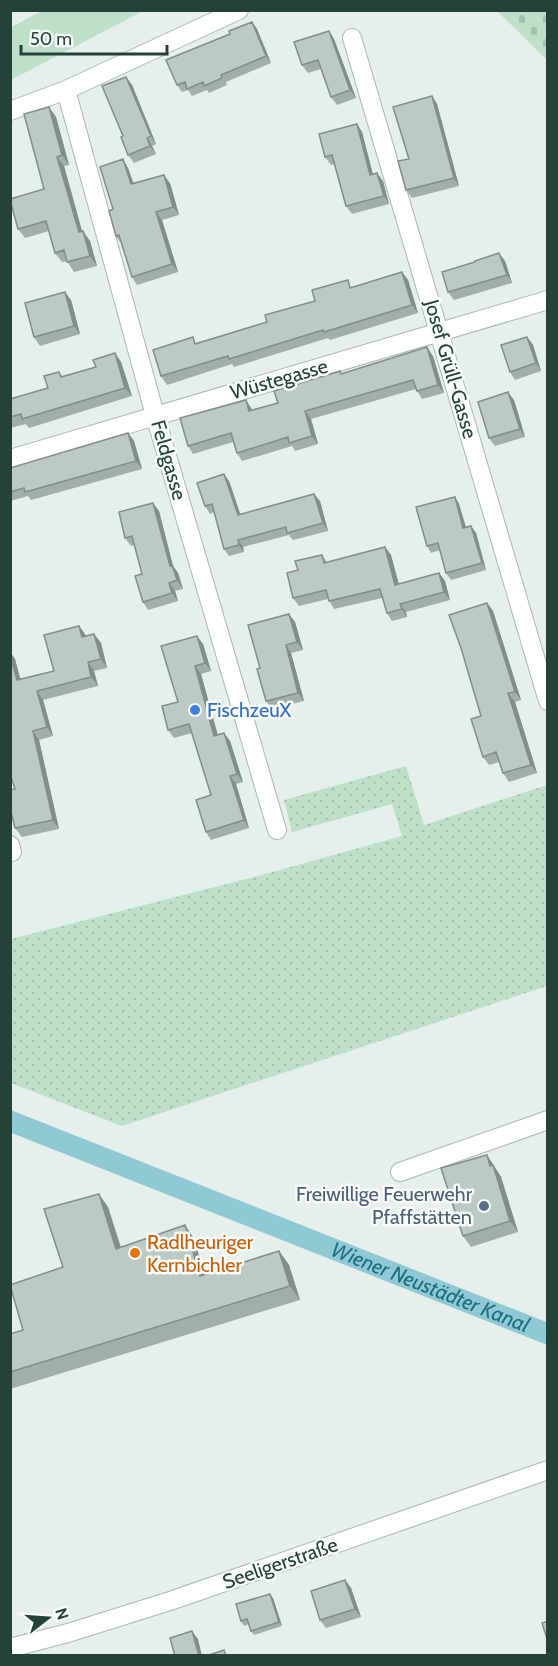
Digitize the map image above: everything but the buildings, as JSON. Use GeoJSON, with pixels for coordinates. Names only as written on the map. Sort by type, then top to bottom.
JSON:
{"type":"FeatureCollection","features":[{"type":"Feature","properties":{"kind":"street"},"geometry":{"type":"LineString","coordinates":[[10,111],[66,90],[239,10]]}},
{"type":"Feature","properties":{"kind":"street","name":"Josef Grüll-Gasse"},"geometry":{"type":"LineString","coordinates":[[352,38],[548,701]]}},
{"type":"Feature","properties":{"kind":"street","name":"Feldgasse"},"geometry":{"type":"LineString","coordinates":[[66,90],[155,415],[277,830]]}},
{"type":"Feature","properties":{"kind":"street","name":"Wüstegasse"},"geometry":{"type":"LineString","coordinates":[[10,459],[548,300]]}},
{"type":"Feature","properties":{"kind":"street"},"geometry":{"type":"LineString","coordinates":[[400,1172],[548,1120]]}},
{"type":"Feature","properties":{"kind":"street","name":"Seeligerstraße"},"geometry":{"type":"LineString","coordinates":[[10,1648],[68,1634],[170,1601],[548,1470]]}},
{"type":"Feature","properties":{"kind":"green space"},"geometry":{"type":"Polygon","coordinates":[[[42,11],[143,11],[11,80],[11,27],[42,11]]]}},
{"type":"Feature","properties":{"kind":"green space"},"geometry":{"type":"Polygon","coordinates":[[[497,11],[547,11],[547,60],[497,11]]]}},
{"type":"Feature","properties":{"kind":"green space"},"geometry":{"type":"Polygon","coordinates":[[[406,766],[424,825],[547,785],[547,986],[122,1126],[11,1083],[11,939],[258,876],[402,836],[392,804],[292,832],[284,800],[406,766]]]}},
{"type":"Feature","properties":{"kind":"waterway","name":"Wiener Neustädter Kanal"},"geometry":{"type":"LineString","coordinates":[[10,1121],[548,1334]]}},
{"type":"Feature","properties":{"kind":"place","name":"FischzeuX"},"geometry":{"type":"Point","coordinates":[195,710]}},
{"type":"Feature","properties":{"kind":"place","name":"Freiwillige Feuerwehr Pfaffstätten"},"geometry":{"type":"Point","coordinates":[484,1206]}},
{"type":"Feature","properties":{"kind":"place","name":"Radlheuriger Kernbichler"},"geometry":{"type":"Point","coordinates":[135,1253]}}]}
